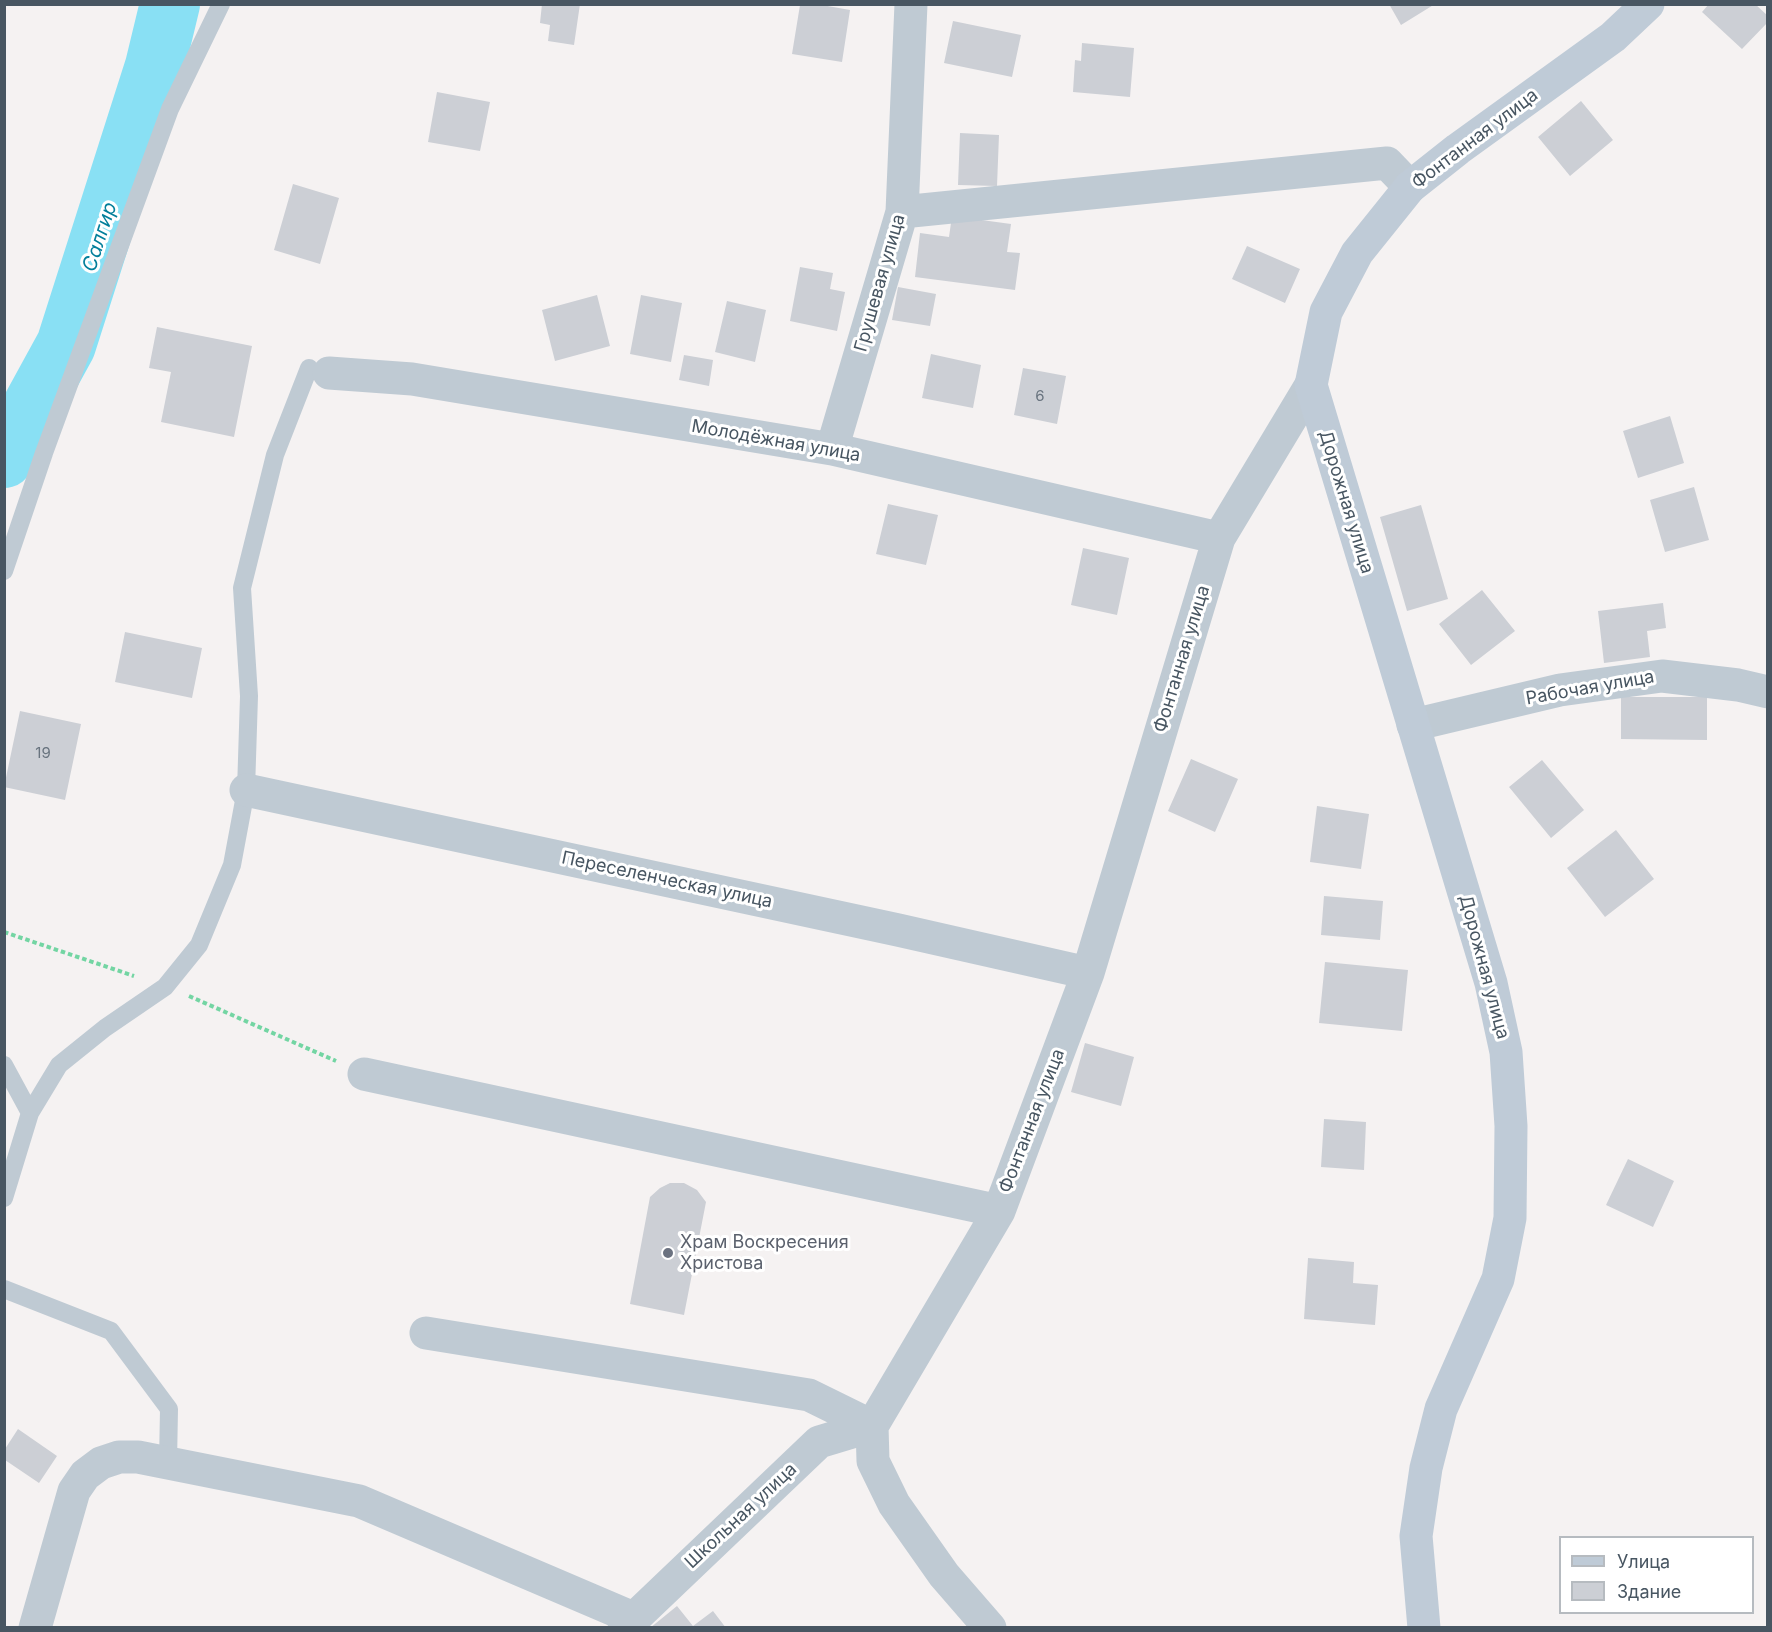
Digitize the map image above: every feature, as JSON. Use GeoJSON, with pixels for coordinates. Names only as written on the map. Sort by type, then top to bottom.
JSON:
{"type":"FeatureCollection","features":[{"type":"Feature","properties":{"kind":"main road","name":"Фонтанная улица"},"geometry":{"type":"LineString","coordinates":[[1311,385],[1326,312],[1357,253],[1410,187],[1458,149],[1613,37],[1648,4]]}},
{"type":"Feature","properties":{"kind":"main road","name":"Дорожная улица"},"geometry":{"type":"LineString","coordinates":[[1311,385],[1491,983],[1506,1052],[1511,1126],[1510,1218],[1498,1279],[1441,1410],[1425,1468],[1416,1536],[1424,1628]]}},
{"type":"Feature","properties":{"kind":"street","name":"Грушевая улица"},"geometry":{"type":"LineString","coordinates":[[832,449],[902,212],[911,4]]}},
{"type":"Feature","properties":{"kind":"street"},"geometry":{"type":"LineString","coordinates":[[902,212],[1387,163],[1410,187]]}},
{"type":"Feature","properties":{"kind":"street","name":"Молодёжная улица"},"geometry":{"type":"LineString","coordinates":[[311,366],[412,379],[832,449],[1219,538]]}},
{"type":"Feature","properties":{"kind":"street","name":"Фонтанная улица"},"geometry":{"type":"LineString","coordinates":[[872,1426],[999,1211],[1088,973],[1219,538],[1311,385]]}},
{"type":"Feature","properties":{"kind":"street","name":"Рабочая улица"},"geometry":{"type":"LineString","coordinates":[[1413,725],[1560,690],[1662,676],[1767,692]]}},
{"type":"Feature","properties":{"kind":"street","name":"Переселенческая улица"},"geometry":{"type":"LineString","coordinates":[[246,790],[1088,973]]}},
{"type":"Feature","properties":{"kind":"street"},"geometry":{"type":"LineString","coordinates":[[364,1074],[999,1211]]}},
{"type":"Feature","properties":{"kind":"street"},"geometry":{"type":"LineString","coordinates":[[426,1333],[809,1395],[872,1426],[873,1461],[894,1504],[944,1575],[990,1628]]}},
{"type":"Feature","properties":{"kind":"street","name":"Школьная улица"},"geometry":{"type":"LineString","coordinates":[[629,1623],[819,1442],[872,1426]]}},
{"type":"Feature","properties":{"kind":"street"},"geometry":{"type":"LineString","coordinates":[[35,1628],[74,1491],[85,1474],[101,1463],[119,1457],[138,1457],[359,1501],[629,1623]]}},
{"type":"Feature","properties":{"kind":"lane"},"geometry":{"type":"LineString","coordinates":[[4,571],[44,453],[170,109],[221,4]]}},
{"type":"Feature","properties":{"kind":"lane"},"geometry":{"type":"LineString","coordinates":[[4,1198],[30,1113],[60,1065],[105,1028],[165,987],[199,945],[232,865],[246,790],[249,696],[242,588],[275,455],[311,366]]}},
{"type":"Feature","properties":{"kind":"lane"},"geometry":{"type":"LineString","coordinates":[[4,1065],[30,1113]]}},
{"type":"Feature","properties":{"kind":"lane"},"geometry":{"type":"LineString","coordinates":[[4,1289],[111,1331],[169,1409],[168,1463]]}},
{"type":"Feature","properties":{"kind":"path"},"geometry":{"type":"LineString","coordinates":[[4,932],[165,987],[364,1074]]}},
{"type":"Feature","properties":{"kind":"building"},"geometry":{"type":"Polygon","coordinates":[[[542,4],[580,4],[574,45],[548,41],[550,25],[540,23],[542,4]]]}},
{"type":"Feature","properties":{"kind":"building"},"geometry":{"type":"Polygon","coordinates":[[[1389,4],[1435,4],[1401,25],[1389,4]]]}},
{"type":"Feature","properties":{"kind":"building"},"geometry":{"type":"Polygon","coordinates":[[[1709,4],[1755,4],[1768,16],[1768,22],[1742,49],[1702,12],[1709,4]]]}},
{"type":"Feature","properties":{"kind":"building"},"geometry":{"type":"Polygon","coordinates":[[[800,5],[822,5],[850,10],[842,62],[792,54],[800,5]]]}},
{"type":"Feature","properties":{"kind":"building"},"geometry":{"type":"Polygon","coordinates":[[[953,21],[1021,35],[1012,77],[944,63],[953,21]]]}},
{"type":"Feature","properties":{"kind":"building"},"geometry":{"type":"Polygon","coordinates":[[[1082,43],[1134,48],[1130,97],[1073,92],[1075,60],[1081,61],[1082,43]]]}},
{"type":"Feature","properties":{"kind":"building"},"geometry":{"type":"Polygon","coordinates":[[[437,92],[490,102],[480,151],[428,142],[437,92]]]}},
{"type":"Feature","properties":{"kind":"building"},"geometry":{"type":"Polygon","coordinates":[[[1581,101],[1613,140],[1570,176],[1538,137],[1581,101]]]}},
{"type":"Feature","properties":{"kind":"building"},"geometry":{"type":"Polygon","coordinates":[[[960,133],[999,135],[997,186],[958,185],[960,133]]]}},
{"type":"Feature","properties":{"kind":"building"},"geometry":{"type":"Polygon","coordinates":[[[293,184],[339,198],[320,264],[274,250],[293,184]]]}},
{"type":"Feature","properties":{"kind":"building"},"geometry":{"type":"Polygon","coordinates":[[[952,216],[1011,224],[1007,252],[1020,253],[1015,290],[915,277],[920,233],[949,237],[952,216]]]}},
{"type":"Feature","properties":{"kind":"building"},"geometry":{"type":"Polygon","coordinates":[[[1247,246],[1300,269],[1285,303],[1232,279],[1247,246]]]}},
{"type":"Feature","properties":{"kind":"building"},"geometry":{"type":"Polygon","coordinates":[[[800,267],[833,273],[830,289],[845,292],[837,331],[790,321],[800,267]]]}},
{"type":"Feature","properties":{"kind":"building"},"geometry":{"type":"Polygon","coordinates":[[[898,287],[936,294],[930,326],[892,320],[898,287]]]}},
{"type":"Feature","properties":{"kind":"building"},"geometry":{"type":"Polygon","coordinates":[[[597,295],[610,346],[555,361],[542,310],[597,295]]]}},
{"type":"Feature","properties":{"kind":"building"},"geometry":{"type":"Polygon","coordinates":[[[641,295],[682,303],[671,362],[630,354],[641,295]]]}},
{"type":"Feature","properties":{"kind":"building"},"geometry":{"type":"Polygon","coordinates":[[[727,301],[766,310],[755,362],[715,352],[727,301]]]}},
{"type":"Feature","properties":{"kind":"building"},"geometry":{"type":"Polygon","coordinates":[[[157,327],[252,346],[234,437],[161,422],[171,372],[149,368],[157,327]]]}},
{"type":"Feature","properties":{"kind":"building"},"geometry":{"type":"Polygon","coordinates":[[[931,354],[981,365],[973,408],[922,398],[931,354]]]}},
{"type":"Feature","properties":{"kind":"building"},"geometry":{"type":"Polygon","coordinates":[[[684,355],[713,360],[709,386],[679,380],[684,355]]]}},
{"type":"Feature","properties":{"kind":"building"},"geometry":{"type":"Polygon","coordinates":[[[1023,368],[1066,376],[1057,424],[1014,415],[1023,368]]]}},
{"type":"Feature","properties":{"kind":"building"},"geometry":{"type":"Polygon","coordinates":[[[1670,416],[1684,463],[1638,478],[1623,431],[1670,416]]]}},
{"type":"Feature","properties":{"kind":"building"},"geometry":{"type":"Polygon","coordinates":[[[1694,487],[1709,540],[1665,552],[1650,500],[1694,487]]]}},
{"type":"Feature","properties":{"kind":"building"},"geometry":{"type":"Polygon","coordinates":[[[888,504],[938,515],[926,565],[876,554],[888,504]]]}},
{"type":"Feature","properties":{"kind":"building"},"geometry":{"type":"Polygon","coordinates":[[[1421,505],[1448,599],[1407,611],[1380,517],[1421,505]]]}},
{"type":"Feature","properties":{"kind":"building"},"geometry":{"type":"Polygon","coordinates":[[[1083,548],[1129,558],[1117,615],[1071,605],[1083,548]]]}},
{"type":"Feature","properties":{"kind":"building"},"geometry":{"type":"Polygon","coordinates":[[[1482,590],[1515,631],[1471,665],[1439,624],[1482,590]]]}},
{"type":"Feature","properties":{"kind":"building"},"geometry":{"type":"Polygon","coordinates":[[[1663,603],[1666,628],[1647,631],[1650,657],[1604,663],[1598,611],[1663,603]]]}},
{"type":"Feature","properties":{"kind":"building"},"geometry":{"type":"Polygon","coordinates":[[[125,632],[202,648],[192,698],[115,682],[125,632]]]}},
{"type":"Feature","properties":{"kind":"building"},"geometry":{"type":"Polygon","coordinates":[[[1621,697],[1707,697],[1707,740],[1621,739],[1621,697]]]}},
{"type":"Feature","properties":{"kind":"building"},"geometry":{"type":"Polygon","coordinates":[[[20,711],[81,724],[65,800],[4,787],[20,711]]]}},
{"type":"Feature","properties":{"kind":"building"},"geometry":{"type":"Polygon","coordinates":[[[1191,759],[1238,779],[1215,832],[1168,811],[1191,759]]]}},
{"type":"Feature","properties":{"kind":"building"},"geometry":{"type":"Polygon","coordinates":[[[1542,760],[1584,810],[1551,838],[1509,787],[1542,760]]]}},
{"type":"Feature","properties":{"kind":"building"},"geometry":{"type":"Polygon","coordinates":[[[1317,806],[1369,814],[1361,869],[1310,862],[1317,806]]]}},
{"type":"Feature","properties":{"kind":"building"},"geometry":{"type":"Polygon","coordinates":[[[1616,830],[1654,879],[1605,917],[1567,868],[1616,830]]]}},
{"type":"Feature","properties":{"kind":"building"},"geometry":{"type":"Polygon","coordinates":[[[1324,896],[1383,901],[1380,940],[1321,935],[1324,896]]]}},
{"type":"Feature","properties":{"kind":"building"},"geometry":{"type":"Polygon","coordinates":[[[1325,962],[1408,970],[1402,1031],[1319,1023],[1325,962]]]}},
{"type":"Feature","properties":{"kind":"building"},"geometry":{"type":"Polygon","coordinates":[[[1085,1043],[1134,1057],[1121,1106],[1071,1092],[1085,1043]]]}},
{"type":"Feature","properties":{"kind":"building"},"geometry":{"type":"Polygon","coordinates":[[[1324,1119],[1366,1122],[1364,1170],[1321,1167],[1324,1119]]]}},
{"type":"Feature","properties":{"kind":"building"},"geometry":{"type":"Polygon","coordinates":[[[1628,1159],[1674,1181],[1653,1227],[1606,1205],[1628,1159]]]}},
{"type":"Feature","properties":{"kind":"building","name":"Храм Воскресения Христова"},"geometry":{"type":"Polygon","coordinates":[[[670,1183],[684,1183],[697,1190],[706,1202],[684,1315],[630,1304],[650,1197],[670,1183]]]}},
{"type":"Feature","properties":{"kind":"building"},"geometry":{"type":"Polygon","coordinates":[[[1308,1258],[1354,1262],[1353,1283],[1378,1285],[1375,1325],[1304,1319],[1308,1258]]]}},
{"type":"Feature","properties":{"kind":"building"},"geometry":{"type":"Polygon","coordinates":[[[18,1429],[57,1456],[39,1483],[5,1460],[5,1449],[18,1429]]]}},
{"type":"Feature","properties":{"kind":"building"},"geometry":{"type":"Polygon","coordinates":[[[677,1606],[693,1626],[713,1611],[726,1628],[650,1628],[677,1606]]]}},
{"type":"Feature","properties":{"kind":"waterway","name":"Салгир"},"geometry":{"type":"LineString","coordinates":[[4,458],[66,345],[155,66],[170,4]]}},
{"type":"Feature","properties":{"kind":"place","name":"Храм Воскресения Христова"},"geometry":{"type":"Point","coordinates":[668,1253]}}]}
